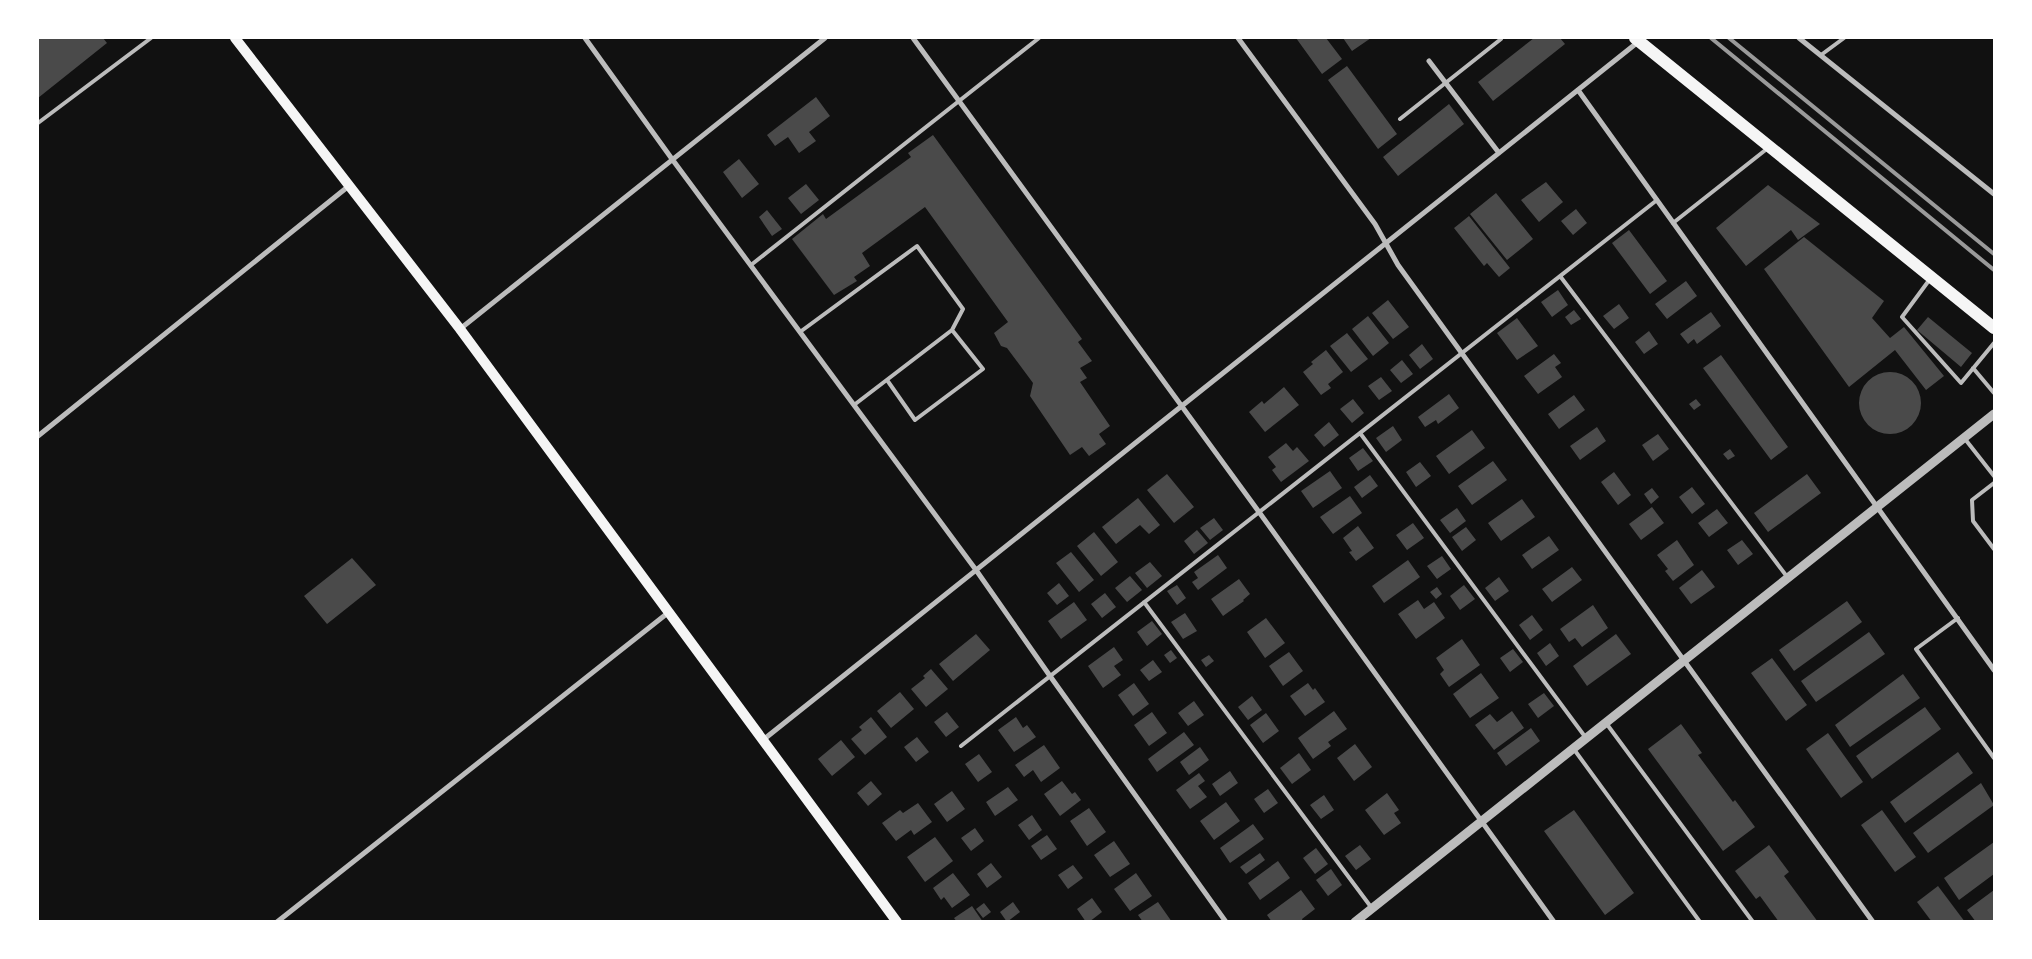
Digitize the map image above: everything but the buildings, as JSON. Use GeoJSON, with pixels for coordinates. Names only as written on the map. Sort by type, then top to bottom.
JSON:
{"type":"FeatureCollection","features":[{"type":"Feature","properties":{"kind":"main road"},"geometry":{"type":"LineString","coordinates":[[235,38],[460,329],[896,922]]}},
{"type":"Feature","properties":{"kind":"main road"},"geometry":{"type":"LineString","coordinates":[[1640,39],[1994,328]]}},
{"type":"Feature","properties":{"kind":"street"},"geometry":{"type":"LineString","coordinates":[[585,38],[672,160],[976,570],[1226,922]]}},
{"type":"Feature","properties":{"kind":"street"},"geometry":{"type":"LineString","coordinates":[[460,329],[825,38]]}},
{"type":"Feature","properties":{"kind":"street"},"geometry":{"type":"LineString","coordinates":[[913,38],[1259,512],[1554,922]]}},
{"type":"Feature","properties":{"kind":"street"},"geometry":{"type":"LineString","coordinates":[[1238,38],[1375,224],[1398,265],[1873,922]]}},
{"type":"Feature","properties":{"kind":"street"},"geometry":{"type":"LineString","coordinates":[[1800,38],[1994,194]]}},
{"type":"Feature","properties":{"kind":"street"},"geometry":{"type":"LineString","coordinates":[[763,740],[1640,39]]}},
{"type":"Feature","properties":{"kind":"street"},"geometry":{"type":"LineString","coordinates":[[1429,61],[1499,153]]}},
{"type":"Feature","properties":{"kind":"street"},"geometry":{"type":"LineString","coordinates":[[1578,90],[1994,670]]}},
{"type":"Feature","properties":{"kind":"street"},"geometry":{"type":"LineString","coordinates":[[38,436],[350,185]]}},
{"type":"Feature","properties":{"kind":"street"},"geometry":{"type":"LineString","coordinates":[[1355,922],[1994,414]]}},
{"type":"Feature","properties":{"kind":"street"},"geometry":{"type":"LineString","coordinates":[[277,922],[669,612]]}},
{"type":"Feature","properties":{"kind":"lane"},"geometry":{"type":"LineString","coordinates":[[38,124],[151,38]]}},
{"type":"Feature","properties":{"kind":"lane"},"geometry":{"type":"LineString","coordinates":[[751,265],[1039,38]]}},
{"type":"Feature","properties":{"kind":"lane"},"geometry":{"type":"LineString","coordinates":[[1821,55],[1844,38]]}},
{"type":"Feature","properties":{"kind":"lane"},"geometry":{"type":"LineString","coordinates":[[1400,119],[1501,39]]}},
{"type":"Feature","properties":{"kind":"lane"},"geometry":{"type":"LineString","coordinates":[[1673,223],[1770,146]]}},
{"type":"Feature","properties":{"kind":"lane"},"geometry":{"type":"LineString","coordinates":[[962,746],[1657,200]]}},
{"type":"Feature","properties":{"kind":"lane"},"geometry":{"type":"LineString","coordinates":[[800,332],[918,246],[963,309],[952,330],[854,405]]}},
{"type":"Feature","properties":{"kind":"lane"},"geometry":{"type":"LineString","coordinates":[[1560,276],[1788,578]]}},
{"type":"Feature","properties":{"kind":"lane"},"geometry":{"type":"LineString","coordinates":[[1932,277],[1902,317],[1961,383],[1994,343]]}},
{"type":"Feature","properties":{"kind":"lane"},"geometry":{"type":"LineString","coordinates":[[887,380],[915,420],[983,369],[952,330]]}},
{"type":"Feature","properties":{"kind":"lane"},"geometry":{"type":"LineString","coordinates":[[1973,368],[1994,393]]}},
{"type":"Feature","properties":{"kind":"lane"},"geometry":{"type":"LineString","coordinates":[[1360,433],[1586,738]]}},
{"type":"Feature","properties":{"kind":"lane"},"geometry":{"type":"LineString","coordinates":[[1964,438],[1994,476]]}},
{"type":"Feature","properties":{"kind":"lane"},"geometry":{"type":"LineString","coordinates":[[1994,483],[1972,500],[1973,521],[1994,549]]}},
{"type":"Feature","properties":{"kind":"lane"},"geometry":{"type":"LineString","coordinates":[[1144,602],[1372,908]]}},
{"type":"Feature","properties":{"kind":"lane"},"geometry":{"type":"LineString","coordinates":[[1958,618],[1916,648],[1994,758]]}},
{"type":"Feature","properties":{"kind":"lane"},"geometry":{"type":"LineString","coordinates":[[1606,722],[1753,922]]}},
{"type":"Feature","properties":{"kind":"lane"},"geometry":{"type":"LineString","coordinates":[[1573,748],[1700,922]]}},
{"type":"Feature","properties":{"kind":"railway"},"geometry":{"type":"LineString","coordinates":[[1711,38],[1994,270]]}},
{"type":"Feature","properties":{"kind":"railway"},"geometry":{"type":"LineString","coordinates":[[1729,38],[1994,254]]}}]}
